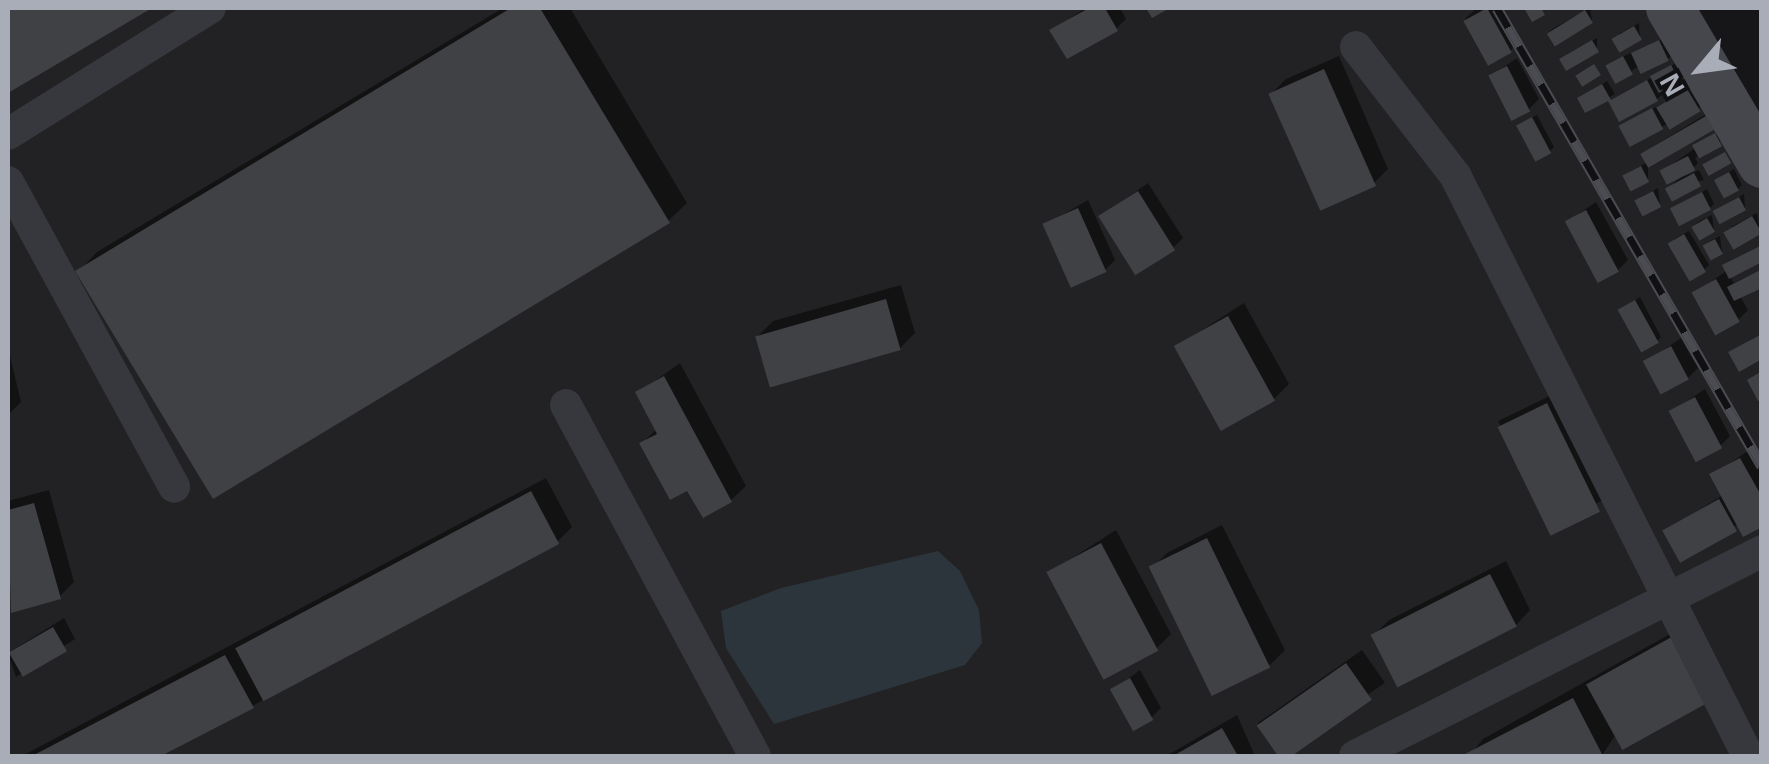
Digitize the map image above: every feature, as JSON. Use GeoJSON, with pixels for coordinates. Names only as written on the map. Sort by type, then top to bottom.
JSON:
{"type":"FeatureCollection","features":[{"type":"Feature","properties":{"kind":"main road"},"geometry":{"type":"LineString","coordinates":[[1670,8],[1762,164]]}},
{"type":"Feature","properties":{"kind":"main road"},"geometry":{"type":"LineString","coordinates":[[1702,8],[1762,110]]}},
{"type":"Feature","properties":{"kind":"street"},"geometry":{"type":"LineString","coordinates":[[8,134],[210,8]]}},
{"type":"Feature","properties":{"kind":"street"},"geometry":{"type":"LineString","coordinates":[[1356,47],[1455,175],[1667,604],[1748,756]]}},
{"type":"Feature","properties":{"kind":"street"},"geometry":{"type":"LineString","coordinates":[[8,182],[174,487]]}},
{"type":"Feature","properties":{"kind":"street"},"geometry":{"type":"LineString","coordinates":[[566,405],[755,756]]}},
{"type":"Feature","properties":{"kind":"street"},"geometry":{"type":"LineString","coordinates":[[1356,756],[1667,604],[1762,551]]}},
{"type":"Feature","properties":{"kind":"shaded area"},"geometry":{"type":"Polygon","coordinates":[[[8,8],[1681,8],[1761,152],[1761,756],[8,756],[8,8]]]}},
{"type":"Feature","properties":{"kind":"shaded area"},"geometry":{"type":"Polygon","coordinates":[[[938,551],[960,571],[979,610],[982,643],[965,665],[774,724],[726,648],[721,611],[781,588],[938,551]]]}},
{"type":"Feature","properties":{"kind":"building"},"geometry":{"type":"Polygon","coordinates":[[[8,8],[152,8],[8,93],[8,8]]]}},
{"type":"Feature","properties":{"kind":"building"},"geometry":{"type":"Polygon","coordinates":[[[511,8],[540,8],[670,223],[213,499],[75,271],[511,8]]]}},
{"type":"Feature","properties":{"kind":"building"},"geometry":{"type":"Polygon","coordinates":[[[1089,8],[1105,8],[1118,31],[1067,59],[1049,30],[1089,8]]]}},
{"type":"Feature","properties":{"kind":"building"},"geometry":{"type":"Polygon","coordinates":[[[1146,8],[1170,8],[1152,18],[1146,8]]]}},
{"type":"Feature","properties":{"kind":"building"},"geometry":{"type":"Polygon","coordinates":[[[1487,8],[1512,53],[1488,66],[1463,21],[1487,8]]]}},
{"type":"Feature","properties":{"kind":"building"},"geometry":{"type":"Polygon","coordinates":[[[1524,8],[1541,8],[1545,15],[1532,22],[1524,8]]]}},
{"type":"Feature","properties":{"kind":"building"},"geometry":{"type":"Polygon","coordinates":[[[1585,10],[1593,23],[1555,47],[1547,34],[1585,10]]]}},
{"type":"Feature","properties":{"kind":"building"},"geometry":{"type":"Polygon","coordinates":[[[1634,26],[1642,40],[1619,53],[1611,39],[1634,26]]]}},
{"type":"Feature","properties":{"kind":"building"},"geometry":{"type":"Polygon","coordinates":[[[1592,40],[1599,52],[1566,71],[1559,59],[1592,40]]]}},
{"type":"Feature","properties":{"kind":"building"},"geometry":{"type":"Polygon","coordinates":[[[1659,40],[1669,61],[1641,74],[1631,53],[1659,40]]]}},
{"type":"Feature","properties":{"kind":"building"},"geometry":{"type":"Polygon","coordinates":[[[1623,56],[1633,75],[1615,84],[1605,65],[1623,56]]]}},
{"type":"Feature","properties":{"kind":"building"},"geometry":{"type":"Polygon","coordinates":[[[1594,64],[1601,75],[1582,87],[1575,76],[1594,64]]]}},
{"type":"Feature","properties":{"kind":"building"},"geometry":{"type":"Polygon","coordinates":[[[1671,65],[1680,82],[1659,93],[1650,76],[1671,65]]]}},
{"type":"Feature","properties":{"kind":"building"},"geometry":{"type":"Polygon","coordinates":[[[1507,66],[1530,111],[1511,121],[1488,76],[1507,66]]]}},
{"type":"Feature","properties":{"kind":"building"},"geometry":{"type":"Polygon","coordinates":[[[1324,69],[1376,186],[1320,211],[1268,94],[1324,69]]]}},
{"type":"Feature","properties":{"kind":"building"},"geometry":{"type":"Polygon","coordinates":[[[1647,80],[1658,101],[1619,122],[1608,101],[1585,113],[1577,98],[1602,84],[1611,100],[1647,80]]]}},
{"type":"Feature","properties":{"kind":"building"},"geometry":{"type":"Polygon","coordinates":[[[1687,89],[1700,111],[1670,130],[1656,108],[1687,89]]]}},
{"type":"Feature","properties":{"kind":"building"},"geometry":{"type":"Polygon","coordinates":[[[1652,108],[1663,129],[1630,147],[1618,126],[1652,108]]]}},
{"type":"Feature","properties":{"kind":"building"},"geometry":{"type":"Polygon","coordinates":[[[1706,116],[1714,130],[1648,168],[1640,154],[1706,116]]]}},
{"type":"Feature","properties":{"kind":"building"},"geometry":{"type":"Polygon","coordinates":[[[1532,117],[1551,153],[1535,162],[1516,125],[1532,117]]]}},
{"type":"Feature","properties":{"kind":"building"},"geometry":{"type":"Polygon","coordinates":[[[1715,133],[1722,146],[1699,158],[1692,145],[1715,133]]]}},
{"type":"Feature","properties":{"kind":"building"},"geometry":{"type":"Polygon","coordinates":[[[1725,152],[1731,163],[1709,176],[1702,165],[1725,152]]]}},
{"type":"Feature","properties":{"kind":"building"},"geometry":{"type":"Polygon","coordinates":[[[1688,156],[1695,170],[1667,185],[1659,171],[1688,156]]]}},
{"type":"Feature","properties":{"kind":"building"},"geometry":{"type":"Polygon","coordinates":[[[1641,166],[1649,182],[1630,192],[1622,176],[1641,166]]]}},
{"type":"Feature","properties":{"kind":"building"},"geometry":{"type":"Polygon","coordinates":[[[1729,172],[1739,191],[1724,199],[1714,180],[1729,172]]]}},
{"type":"Feature","properties":{"kind":"building"},"geometry":{"type":"Polygon","coordinates":[[[1694,173],[1701,186],[1672,202],[1665,188],[1694,173]]]}},
{"type":"Feature","properties":{"kind":"building"},"geometry":{"type":"Polygon","coordinates":[[[1138,191],[1175,250],[1135,275],[1098,216],[1138,191]]]}},
{"type":"Feature","properties":{"kind":"building"},"geometry":{"type":"Polygon","coordinates":[[[1653,191],[1661,207],[1642,217],[1634,201],[1653,191]]]}},
{"type":"Feature","properties":{"kind":"building"},"geometry":{"type":"Polygon","coordinates":[[[1702,192],[1711,210],[1679,226],[1670,208],[1702,192]]]}},
{"type":"Feature","properties":{"kind":"building"},"geometry":{"type":"Polygon","coordinates":[[[1739,197],[1746,210],[1720,224],[1713,211],[1739,197]]]}},
{"type":"Feature","properties":{"kind":"building"},"geometry":{"type":"Polygon","coordinates":[[[1078,208],[1106,272],[1071,288],[1042,224],[1078,208]]]}},
{"type":"Feature","properties":{"kind":"building"},"geometry":{"type":"Polygon","coordinates":[[[1586,210],[1619,272],[1598,283],[1565,221],[1586,210]]]}},
{"type":"Feature","properties":{"kind":"building"},"geometry":{"type":"Polygon","coordinates":[[[1752,216],[1762,233],[1733,250],[1723,232],[1752,216]]]}},
{"type":"Feature","properties":{"kind":"building"},"geometry":{"type":"Polygon","coordinates":[[[1707,218],[1715,232],[1699,241],[1691,227],[1707,218]]]}},
{"type":"Feature","properties":{"kind":"building"},"geometry":{"type":"Polygon","coordinates":[[[1684,234],[1706,272],[1690,282],[1668,244],[1684,234]]]}},
{"type":"Feature","properties":{"kind":"building"},"geometry":{"type":"Polygon","coordinates":[[[1715,239],[1723,254],[1711,261],[1703,246],[1715,239]]]}},
{"type":"Feature","properties":{"kind":"building"},"geometry":{"type":"Polygon","coordinates":[[[1762,245],[1762,262],[1729,279],[1722,265],[1762,245]]]}},
{"type":"Feature","properties":{"kind":"building"},"geometry":{"type":"Polygon","coordinates":[[[1762,269],[1762,288],[1734,301],[1727,287],[1762,269]]]}},
{"type":"Feature","properties":{"kind":"building"},"geometry":{"type":"Polygon","coordinates":[[[1716,279],[1740,322],[1715,335],[1692,293],[1716,279]]]}},
{"type":"Feature","properties":{"kind":"building"},"geometry":{"type":"Polygon","coordinates":[[[886,299],[901,350],[770,387],[755,336],[886,299]]]}},
{"type":"Feature","properties":{"kind":"building"},"geometry":{"type":"Polygon","coordinates":[[[1635,300],[1659,343],[1641,353],[1618,310],[1635,300]]]}},
{"type":"Feature","properties":{"kind":"building"},"geometry":{"type":"Polygon","coordinates":[[[1228,316],[1275,401],[1221,431],[1174,346],[1228,316]]]}},
{"type":"Feature","properties":{"kind":"building"},"geometry":{"type":"Polygon","coordinates":[[[1762,334],[1762,359],[1739,372],[1728,352],[1762,334]]]}},
{"type":"Feature","properties":{"kind":"building"},"geometry":{"type":"Polygon","coordinates":[[[1671,346],[1689,380],[1661,395],[1643,361],[1671,346]]]}},
{"type":"Feature","properties":{"kind":"building"},"geometry":{"type":"Polygon","coordinates":[[[1762,371],[1762,399],[1758,401],[1747,380],[1762,371]]]}},
{"type":"Feature","properties":{"kind":"building"},"geometry":{"type":"Polygon","coordinates":[[[664,376],[732,502],[703,518],[687,491],[670,500],[639,443],[657,434],[635,392],[664,376]]]}},
{"type":"Feature","properties":{"kind":"building"},"geometry":{"type":"Polygon","coordinates":[[[1695,397],[1722,448],[1696,462],[1669,411],[1695,397]]]}},
{"type":"Feature","properties":{"kind":"building"},"geometry":{"type":"Polygon","coordinates":[[[1547,403],[1600,512],[1551,536],[1498,427],[1547,403]]]}},
{"type":"Feature","properties":{"kind":"building"},"geometry":{"type":"Polygon","coordinates":[[[1740,458],[1762,497],[1762,527],[1743,537],[1709,474],[1740,458]]]}},
{"type":"Feature","properties":{"kind":"building"},"geometry":{"type":"Polygon","coordinates":[[[531,491],[559,544],[263,701],[235,648],[531,491]]]}},
{"type":"Feature","properties":{"kind":"building"},"geometry":{"type":"Polygon","coordinates":[[[1719,499],[1737,531],[1680,563],[1662,531],[1719,499]]]}},
{"type":"Feature","properties":{"kind":"building"},"geometry":{"type":"Polygon","coordinates":[[[34,503],[61,599],[11,613],[8,510],[34,503]]]}},
{"type":"Feature","properties":{"kind":"building"},"geometry":{"type":"Polygon","coordinates":[[[1207,538],[1270,667],[1212,696],[1149,566],[1207,538]]]}},
{"type":"Feature","properties":{"kind":"building"},"geometry":{"type":"Polygon","coordinates":[[[1101,543],[1158,651],[1104,680],[1046,572],[1101,543]]]}},
{"type":"Feature","properties":{"kind":"building"},"geometry":{"type":"Polygon","coordinates":[[[1490,574],[1517,627],[1397,687],[1371,635],[1490,574]]]}},
{"type":"Feature","properties":{"kind":"building"},"geometry":{"type":"Polygon","coordinates":[[[53,627],[67,651],[23,677],[9,652],[53,627]]]}},
{"type":"Feature","properties":{"kind":"building"},"geometry":{"type":"Polygon","coordinates":[[[1677,634],[1713,700],[1622,750],[1586,684],[1677,634]]]}},
{"type":"Feature","properties":{"kind":"building"},"geometry":{"type":"Polygon","coordinates":[[[225,655],[254,708],[161,756],[32,756],[225,655]]]}},
{"type":"Feature","properties":{"kind":"building"},"geometry":{"type":"Polygon","coordinates":[[[1346,663],[1372,700],[1292,756],[1278,756],[1257,726],[1346,663]]]}},
{"type":"Feature","properties":{"kind":"building"},"geometry":{"type":"Polygon","coordinates":[[[1130,678],[1153,720],[1133,731],[1110,689],[1130,678]]]}},
{"type":"Feature","properties":{"kind":"building"},"geometry":{"type":"Polygon","coordinates":[[[1573,698],[1603,756],[1465,754],[1573,698]]]}},
{"type":"Feature","properties":{"kind":"building"},"geometry":{"type":"Polygon","coordinates":[[[1222,728],[1238,756],[1173,756],[1222,728]]]}},
{"type":"Feature","properties":{"kind":"railway"},"geometry":{"type":"LineString","coordinates":[[1497,8],[1762,466]]}}]}
